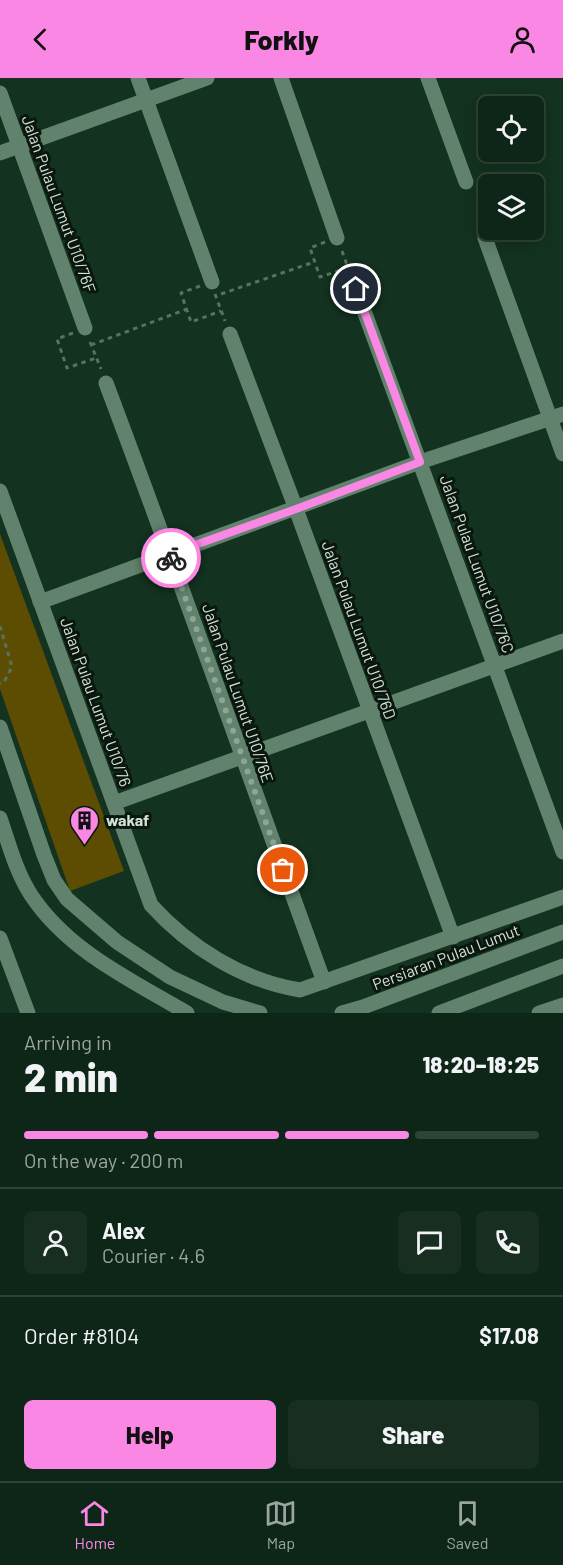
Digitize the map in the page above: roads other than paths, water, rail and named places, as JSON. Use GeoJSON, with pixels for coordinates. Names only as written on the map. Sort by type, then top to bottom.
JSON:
{"type":"FeatureCollection","features":[{"type":"Feature","properties":{"kind":"street"},"geometry":{"type":"LineString","coordinates":[[138,78],[214,289]]}},
{"type":"Feature","properties":{"kind":"street"},"geometry":{"type":"LineString","coordinates":[[0,153],[207,78]]}},
{"type":"Feature","properties":{"kind":"street"},"geometry":{"type":"LineString","coordinates":[[281,78],[337,238]]}},
{"type":"Feature","properties":{"kind":"street"},"geometry":{"type":"LineString","coordinates":[[428,78],[466,182]]}},
{"type":"Feature","properties":{"kind":"street","name":"Jalan Pulau Lumut U10/76F"},"geometry":{"type":"LineString","coordinates":[[0,93],[85,328]]}},
{"type":"Feature","properties":{"kind":"street"},"geometry":{"type":"LineString","coordinates":[[485,240],[556,416],[563,454]]}},
{"type":"Feature","properties":{"kind":"street","name":"Jalan Pulau Lumut U10/76C"},"geometry":{"type":"LineString","coordinates":[[356,289],[563,852]]}},
{"type":"Feature","properties":{"kind":"street","name":"Jalan Pulau Lumut U10/76D"},"geometry":{"type":"LineString","coordinates":[[230,334],[453,937]]}},
{"type":"Feature","properties":{"kind":"street","name":"Jalan Pulau Lumut U10/76E"},"geometry":{"type":"LineString","coordinates":[[106,383],[324,982]]}},
{"type":"Feature","properties":{"kind":"street"},"geometry":{"type":"LineString","coordinates":[[40,602],[420,462],[556,416]]}},
{"type":"Feature","properties":{"kind":"street","name":"Jalan Pulau Lumut U10/76"},"geometry":{"type":"LineString","coordinates":[[0,491],[151,905],[169,925],[205,951],[238,970],[275,986],[300,990],[563,897]]}},
{"type":"Feature","properties":{"kind":"street"},"geometry":{"type":"LineString","coordinates":[[114,803],[563,641]]}},
{"type":"Feature","properties":{"kind":"street"},"geometry":{"type":"LineString","coordinates":[[0,727],[44,855],[54,880],[67,899],[117,942],[170,977],[223,1002],[260,1013]]}},
{"type":"Feature","properties":{"kind":"street"},"geometry":{"type":"LineString","coordinates":[[0,818],[30,894],[49,918],[72,940],[102,963],[187,1013]]}},
{"type":"Feature","properties":{"kind":"street","name":"Persiaran Pulau Lumut"},"geometry":{"type":"LineString","coordinates":[[342,1013],[563,932]]}},
{"type":"Feature","properties":{"kind":"street"},"geometry":{"type":"LineString","coordinates":[[1,942],[28,1013]]}},
{"type":"Feature","properties":{"kind":"street"},"geometry":{"type":"LineString","coordinates":[[440,1013],[563,966]]}},
{"type":"Feature","properties":{"kind":"street"},"geometry":{"type":"LineString","coordinates":[[539,1013],[563,1005]]}},
{"type":"Feature","properties":{"kind":"place","name":"wakaf"},"geometry":{"type":"Point","coordinates":[85,846]}}]}
